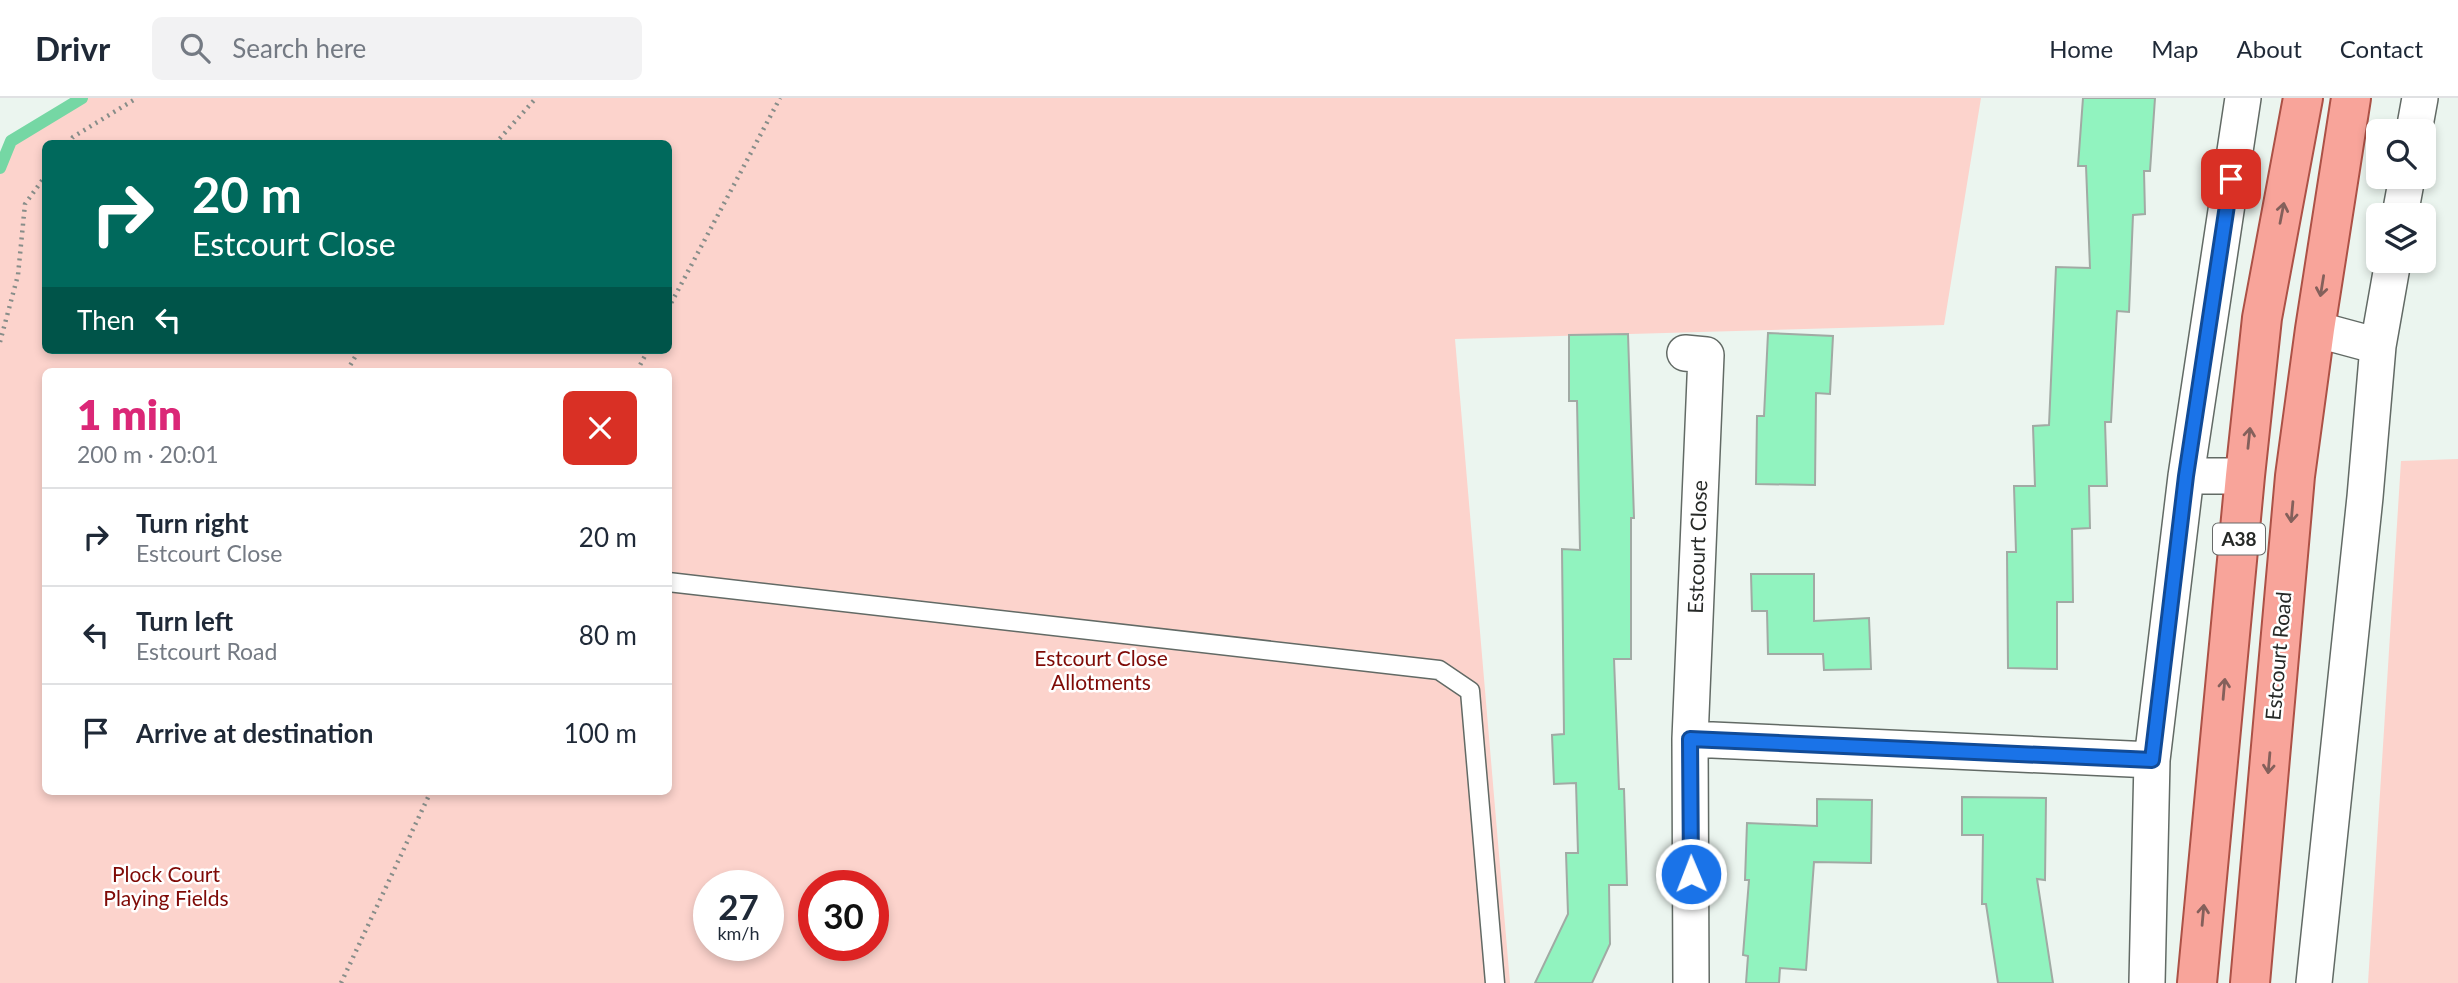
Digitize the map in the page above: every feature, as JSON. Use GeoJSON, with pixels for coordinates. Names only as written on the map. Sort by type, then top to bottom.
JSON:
{"type":"FeatureCollection","features":[{"type":"Feature","properties":{"kind":"main road","name":"A38"},"geometry":{"type":"LineString","coordinates":[[2197,980],[2262,318],[2303,98]]}},
{"type":"Feature","properties":{"kind":"main road","name":"Estcourt Road"},"geometry":{"type":"LineString","coordinates":[[2250,983],[2295,476],[2351,98]]}},
{"type":"Feature","properties":{"kind":"street"},"geometry":{"type":"LineString","coordinates":[[2197,980],[2147,974],[2152,760],[2186,476],[2243,98]]}},
{"type":"Feature","properties":{"kind":"street"},"geometry":{"type":"LineString","coordinates":[[2416,119],[2420,98]]}},
{"type":"Feature","properties":{"kind":"street"},"geometry":{"type":"LineString","coordinates":[[2314,983],[2378,346],[2391,273]]}},
{"type":"Feature","properties":{"kind":"street"},"geometry":{"type":"LineString","coordinates":[[2315,329],[2378,346]]}},
{"type":"Feature","properties":{"kind":"street","name":"Estcourt Close"},"geometry":{"type":"LineString","coordinates":[[1691,983],[1690,739],[1704,353]]}},
{"type":"Feature","properties":{"kind":"street"},"geometry":{"type":"LineString","coordinates":[[2186,476],[2245,476]]}},
{"type":"Feature","properties":{"kind":"street"},"geometry":{"type":"LineString","coordinates":[[1690,739],[2152,760]]}},
{"type":"Feature","properties":{"kind":"lane"},"geometry":{"type":"LineString","coordinates":[[672,582],[1439,670],[1471,691],[1495,983]]}},
{"type":"Feature","properties":{"kind":"path"},"geometry":{"type":"LineString","coordinates":[[71,140],[137,98]]}},
{"type":"Feature","properties":{"kind":"path"},"geometry":{"type":"LineString","coordinates":[[499,140],[536,98]]}},
{"type":"Feature","properties":{"kind":"path"},"geometry":{"type":"LineString","coordinates":[[672,301],[779,98]]}},
{"type":"Feature","properties":{"kind":"path"},"geometry":{"type":"LineString","coordinates":[[0,342],[18,275],[25,204],[42,181]]}},
{"type":"Feature","properties":{"kind":"path"},"geometry":{"type":"LineString","coordinates":[[341,983],[429,795]]}},
{"type":"Feature","properties":{"kind":"green space"},"geometry":{"type":"Polygon","coordinates":[[[82,98],[1981,98],[1944,325],[1455,339],[1510,983],[0,983],[0,168],[11,141],[82,98]]]}},
{"type":"Feature","properties":{"kind":"green space"},"geometry":{"type":"Polygon","coordinates":[[[2458,459],[2458,983],[2368,983],[2401,461],[2458,459]]]}},
{"type":"Feature","properties":{"kind":"building"},"geometry":{"type":"Polygon","coordinates":[[[2083,98],[2155,98],[2150,171],[2144,171],[2145,214],[2133,215],[2129,312],[2117,311],[2111,422],[2105,422],[2107,486],[2089,486],[2090,528],[2072,529],[2073,602],[2057,602],[2057,669],[2008,668],[2007,552],[2016,552],[2014,486],[2035,486],[2033,426],[2049,425],[2056,267],[2090,268],[2086,166],[2078,166],[2083,98]]]}},
{"type":"Feature","properties":{"kind":"building"},"geometry":{"type":"Polygon","coordinates":[[[1768,333],[1833,336],[1830,394],[1816,393],[1815,485],[1756,484],[1757,416],[1764,416],[1768,333]]]}},
{"type":"Feature","properties":{"kind":"building"},"geometry":{"type":"Polygon","coordinates":[[[1628,334],[1634,518],[1631,518],[1631,659],[1614,659],[1619,789],[1624,789],[1627,885],[1609,885],[1610,944],[1592,983],[1535,983],[1568,914],[1566,853],[1578,853],[1576,783],[1554,784],[1552,735],[1564,734],[1562,549],[1580,550],[1577,401],[1569,401],[1569,335],[1628,334]]]}},
{"type":"Feature","properties":{"kind":"building"},"geometry":{"type":"Polygon","coordinates":[[[1751,574],[1814,574],[1814,621],[1869,618],[1871,669],[1824,670],[1823,654],[1768,654],[1767,611],[1752,611],[1751,574]]]}},
{"type":"Feature","properties":{"kind":"building"},"geometry":{"type":"Polygon","coordinates":[[[1962,797],[2046,798],[2045,880],[2037,879],[2053,983],[1998,983],[1986,904],[1982,904],[1983,835],[1962,835],[1962,797]]]}},
{"type":"Feature","properties":{"kind":"building"},"geometry":{"type":"Polygon","coordinates":[[[1817,799],[1872,800],[1871,863],[1814,862],[1806,970],[1780,968],[1779,983],[1746,983],[1748,956],[1743,955],[1749,880],[1745,880],[1747,823],[1817,826],[1817,799]]]}},
{"type":"Feature","properties":{"kind":"waterway"},"geometry":{"type":"LineString","coordinates":[[0,168],[11,141],[82,98]]}},
{"type":"Feature","properties":{"kind":"route"},"geometry":{"type":"LineString","coordinates":[[1691,874],[1690,739],[2152,760],[2186,476],[2231,179]]}},
{"type":"Feature","properties":{"kind":"park label","name":"Estcourt Close Allotments"},"geometry":{"type":"Point","coordinates":[1101,671]}},
{"type":"Feature","properties":{"kind":"park label","name":"Plock Court Playing Fields"},"geometry":{"type":"Point","coordinates":[166,887]}}]}
